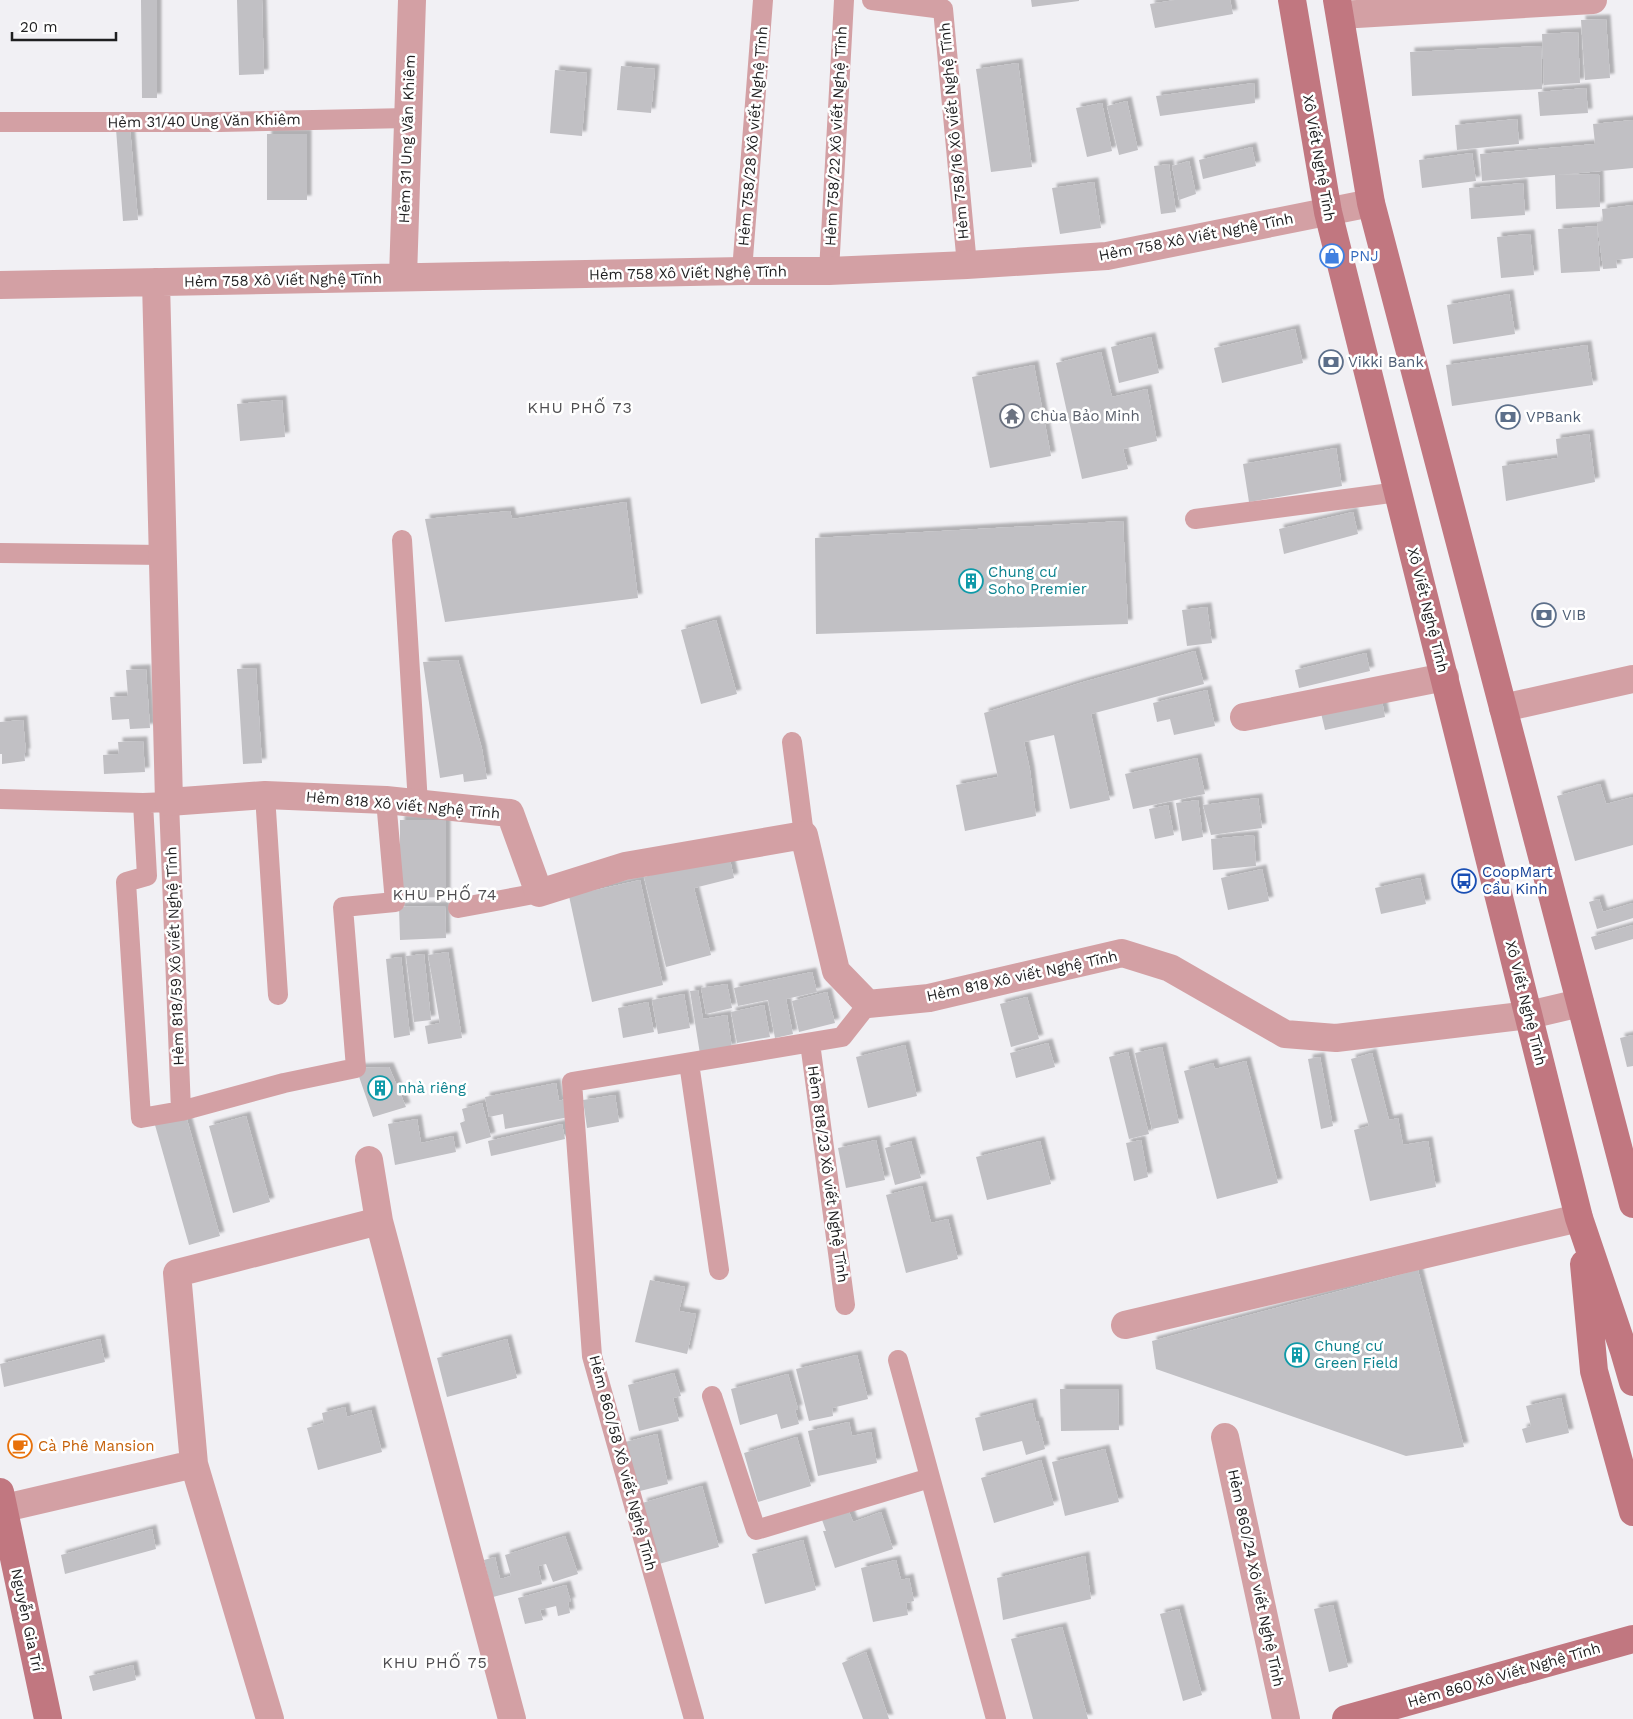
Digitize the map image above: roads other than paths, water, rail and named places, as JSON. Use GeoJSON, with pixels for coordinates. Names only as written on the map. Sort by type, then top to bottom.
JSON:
{"type":"FeatureCollection","features":[{"type":"Feature","properties":{"kind":"main road","name":"Xô Viết Nghệ Tĩnh"},"geometry":{"type":"LineString","coordinates":[[1292,0],[1328,212],[1580,1218],[1633,1382]]}},
{"type":"Feature","properties":{"kind":"main road"},"geometry":{"type":"LineString","coordinates":[[1338,8],[1371,203],[1633,1204]]}},
{"type":"Feature","properties":{"kind":"main road","name":"Xô Viết Nghệ Tĩnh"},"geometry":{"type":"LineString","coordinates":[[1580,1218],[1594,1371],[1633,1512]]}},
{"type":"Feature","properties":{"kind":"main road","name":"Nguyễn Gia Trí"},"geometry":{"type":"LineString","coordinates":[[1,1503],[48,1719]]}},
{"type":"Feature","properties":{"kind":"main road","name":"Hẻm 860 Xô Viết Nghệ Tĩnh"},"geometry":{"type":"LineString","coordinates":[[1346,1719],[1633,1639]]}},
{"type":"Feature","properties":{"kind":"street","name":"Hẻm 31 Ung Văn Khiêm"},"geometry":{"type":"LineString","coordinates":[[403,277],[412,0]]}},
{"type":"Feature","properties":{"kind":"street"},"geometry":{"type":"LineString","coordinates":[[1338,8],[1593,0]]}},
{"type":"Feature","properties":{"kind":"street","name":"Hẻm 758 Xô Viết Nghệ Tĩnh"},"geometry":{"type":"LineString","coordinates":[[0,285],[829,271],[967,265],[1107,256],[1371,203]]}},
{"type":"Feature","properties":{"kind":"street"},"geometry":{"type":"LineString","coordinates":[[156,282],[163,555],[156,802]]}},
{"type":"Feature","properties":{"kind":"street"},"geometry":{"type":"LineString","coordinates":[[1244,717],[1444,677]]}},
{"type":"Feature","properties":{"kind":"street"},"geometry":{"type":"LineString","coordinates":[[1504,708],[1633,679]]}},
{"type":"Feature","properties":{"kind":"street","name":"Hẻm 818 Xô viết Nghệ Tĩnh"},"geometry":{"type":"LineString","coordinates":[[156,802],[265,795],[386,800],[510,813],[539,893]]}},
{"type":"Feature","properties":{"kind":"street"},"geometry":{"type":"LineString","coordinates":[[539,893],[625,866],[804,835],[836,971],[868,1004]]}},
{"type":"Feature","properties":{"kind":"street","name":"Hẻm 818 Xô viết Nghệ Tĩnh"},"geometry":{"type":"LineString","coordinates":[[868,1004],[929,998],[1122,953],[1170,968],[1285,1034],[1336,1038],[1529,1015],[1580,1003]]}},
{"type":"Feature","properties":{"kind":"street"},"geometry":{"type":"LineString","coordinates":[[369,1160],[379,1222],[512,1719]]}},
{"type":"Feature","properties":{"kind":"street"},"geometry":{"type":"LineString","coordinates":[[1125,1325],[1580,1218]]}},
{"type":"Feature","properties":{"kind":"street"},"geometry":{"type":"LineString","coordinates":[[270,1719],[194,1464],[177,1273],[379,1222]]}},
{"type":"Feature","properties":{"kind":"street","name":"Hẻm 860/24 Xô viết Nghệ Tĩnh"},"geometry":{"type":"LineString","coordinates":[[1225,1437],[1286,1719]]}},
{"type":"Feature","properties":{"kind":"street"},"geometry":{"type":"LineString","coordinates":[[1,1503],[194,1464]]}},
{"type":"Feature","properties":{"kind":"lane","name":"Hẻm 758/28 Xô viết Nghệ Tĩnh"},"geometry":{"type":"LineString","coordinates":[[742,271],[764,0]]}},
{"type":"Feature","properties":{"kind":"lane","name":"Hẻm 758/22 Xô viết Nghệ Tĩnh"},"geometry":{"type":"LineString","coordinates":[[829,271],[844,0]]}},
{"type":"Feature","properties":{"kind":"lane","name":"Hẻm 758/16 Xô viết Nghệ Tĩnh"},"geometry":{"type":"LineString","coordinates":[[872,0],[943,9],[967,265]]}},
{"type":"Feature","properties":{"kind":"lane","name":"Hẻm 31/40 Ung Văn Khiêm"},"geometry":{"type":"LineString","coordinates":[[0,122],[220,122],[408,118]]}},
{"type":"Feature","properties":{"kind":"lane"},"geometry":{"type":"LineString","coordinates":[[1195,519],[1398,492]]}},
{"type":"Feature","properties":{"kind":"lane"},"geometry":{"type":"LineString","coordinates":[[402,540],[418,804]]}},
{"type":"Feature","properties":{"kind":"lane"},"geometry":{"type":"LineString","coordinates":[[0,553],[163,555]]}},
{"type":"Feature","properties":{"kind":"lane"},"geometry":{"type":"LineString","coordinates":[[792,742],[804,835]]}},
{"type":"Feature","properties":{"kind":"lane"},"geometry":{"type":"LineString","coordinates":[[265,795],[278,995]]}},
{"type":"Feature","properties":{"kind":"lane","name":"Hẻm 818 Xô viết Nghệ Tĩnh"},"geometry":{"type":"LineString","coordinates":[[0,799],[156,802]]}},
{"type":"Feature","properties":{"kind":"lane"},"geometry":{"type":"LineString","coordinates":[[156,802],[147,876],[126,882],[141,1118],[181,1111],[284,1083],[356,1068],[343,907],[395,902],[386,800]]}},
{"type":"Feature","properties":{"kind":"lane","name":"Hẻm 818/59 Xô viết Nghệ Tĩnh"},"geometry":{"type":"LineString","coordinates":[[156,802],[181,1111]]}},
{"type":"Feature","properties":{"kind":"lane"},"geometry":{"type":"LineString","coordinates":[[458,908],[539,893]]}},
{"type":"Feature","properties":{"kind":"lane","name":"Hẻm 818/23 Xô viết Nghệ Tĩnh"},"geometry":{"type":"LineString","coordinates":[[572,1082],[842,1037],[868,1004]]}},
{"type":"Feature","properties":{"kind":"lane","name":"Hẻm 818/23 Xô viết Nghệ Tĩnh"},"geometry":{"type":"LineString","coordinates":[[810,1043],[845,1305]]}},
{"type":"Feature","properties":{"kind":"lane"},"geometry":{"type":"LineString","coordinates":[[689,1063],[719,1270]]}},
{"type":"Feature","properties":{"kind":"lane","name":"Hẻm 860/58 Xô viết Nghệ Tĩnh"},"geometry":{"type":"LineString","coordinates":[[572,1082],[592,1356],[694,1719]]}},
{"type":"Feature","properties":{"kind":"lane"},"geometry":{"type":"LineString","coordinates":[[898,1360],[996,1719]]}},
{"type":"Feature","properties":{"kind":"lane"},"geometry":{"type":"LineString","coordinates":[[712,1396],[756,1530],[930,1478]]}},
{"type":"Feature","properties":{"kind":"place","name":"PNJ"},"geometry":{"type":"Point","coordinates":[1332,256]}},
{"type":"Feature","properties":{"kind":"place","name":"Vikki Bank"},"geometry":{"type":"Point","coordinates":[1331,362]}},
{"type":"Feature","properties":{"kind":"place","name":"Chùa Bảo Minh"},"geometry":{"type":"Point","coordinates":[1012,416]}},
{"type":"Feature","properties":{"kind":"place","name":"VPBank"},"geometry":{"type":"Point","coordinates":[1508,417]}},
{"type":"Feature","properties":{"kind":"place","name":"Chung cư Soho Premier"},"geometry":{"type":"Point","coordinates":[971,581]}},
{"type":"Feature","properties":{"kind":"place","name":"VIB"},"geometry":{"type":"Point","coordinates":[1544,615]}},
{"type":"Feature","properties":{"kind":"place","name":"CoopMart Cầu Kinh"},"geometry":{"type":"Point","coordinates":[1464,881]}},
{"type":"Feature","properties":{"kind":"place","name":"nhà riêng"},"geometry":{"type":"Point","coordinates":[380,1088]}},
{"type":"Feature","properties":{"kind":"place","name":"Chung cư Green Field"},"geometry":{"type":"Point","coordinates":[1297,1355]}},
{"type":"Feature","properties":{"kind":"place","name":"Cà Phê Mansion"},"geometry":{"type":"Point","coordinates":[20,1446]}},
{"type":"Feature","properties":{"kind":"district","name":"KHU PHỐ 73"},"geometry":{"type":"Point","coordinates":[580,407]}},
{"type":"Feature","properties":{"kind":"district","name":"KHU PHỐ 74"},"geometry":{"type":"Point","coordinates":[445,894]}},
{"type":"Feature","properties":{"kind":"district","name":"KHU PHỐ 75"},"geometry":{"type":"Point","coordinates":[435,1662]}}]}
